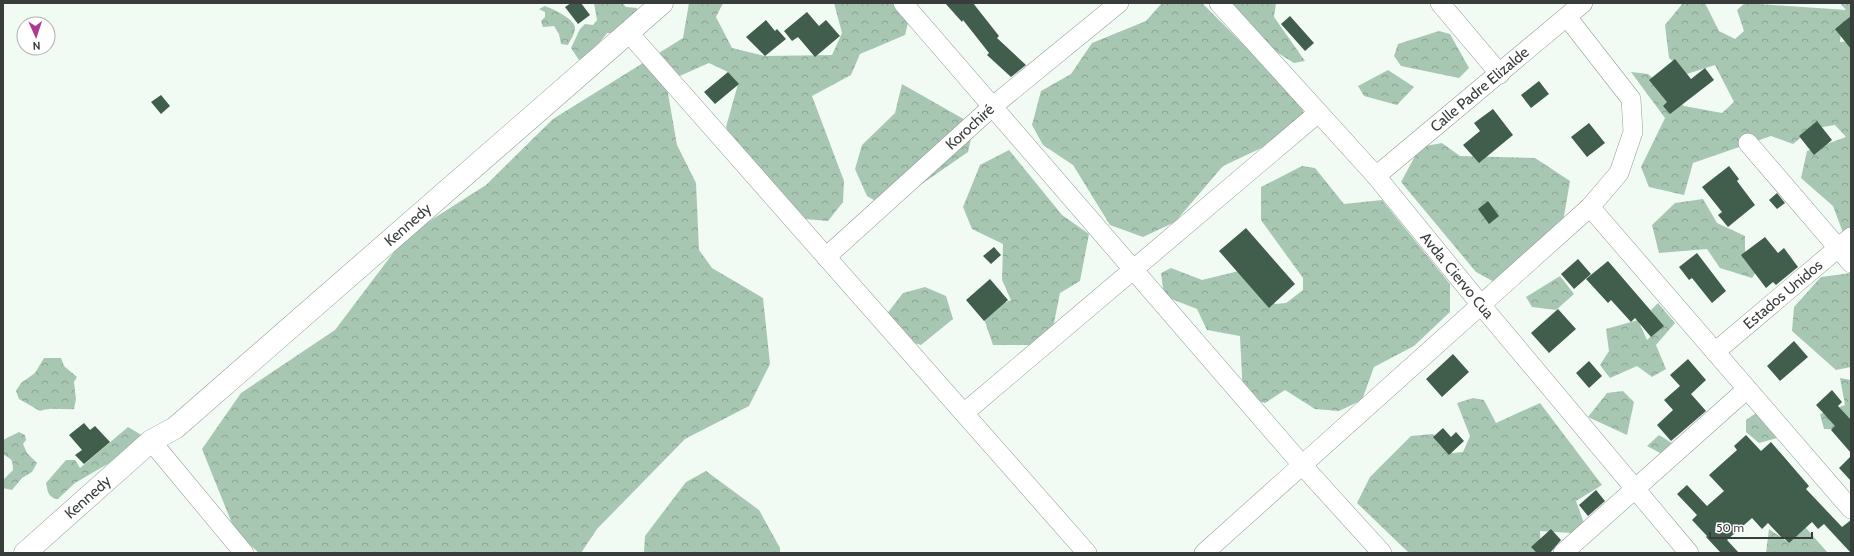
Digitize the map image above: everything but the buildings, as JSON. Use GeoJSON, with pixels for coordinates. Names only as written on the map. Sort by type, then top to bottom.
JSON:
{"type":"FeatureCollection","features":[{"type":"Feature","properties":{"kind":"main road","name":"Kennedy"},"geometry":{"type":"LineString","coordinates":[[151,441],[167,416],[642,3]]}},
{"type":"Feature","properties":{"kind":"main road","name":"Kennedy"},"geometry":{"type":"LineString","coordinates":[[25,553],[151,441],[175,428],[662,3]]}},
{"type":"Feature","properties":{"kind":"street"},"geometry":{"type":"LineString","coordinates":[[903,3],[1304,466],[1382,553]]}},
{"type":"Feature","properties":{"kind":"street","name":"Korochiré"},"geometry":{"type":"LineString","coordinates":[[826,256],[993,106],[1119,3]]}},
{"type":"Feature","properties":{"kind":"street","name":"Avda. Ciervo Cua"},"geometry":{"type":"LineString","coordinates":[[1219,3],[1376,176],[1481,305],[1689,553]]}},
{"type":"Feature","properties":{"kind":"street"},"geometry":{"type":"LineString","coordinates":[[1440,3],[1500,74]]}},
{"type":"Feature","properties":{"kind":"street","name":"Calle Padre Elizalde"},"geometry":{"type":"LineString","coordinates":[[1376,176],[1584,3]]}},
{"type":"Feature","properties":{"kind":"street"},"geometry":{"type":"LineString","coordinates":[[1204,553],[1304,466],[1590,207],[1619,173],[1633,132],[1631,100],[1567,17]]}},
{"type":"Feature","properties":{"kind":"street"},"geometry":{"type":"LineString","coordinates":[[628,32],[1087,553]]}},
{"type":"Feature","properties":{"kind":"street"},"geometry":{"type":"LineString","coordinates":[[964,413],[1318,113]]}},
{"type":"Feature","properties":{"kind":"street"},"geometry":{"type":"LineString","coordinates":[[1748,143],[1844,242],[1851,263]]}},
{"type":"Feature","properties":{"kind":"street"},"geometry":{"type":"LineString","coordinates":[[1590,207],[1851,510]]}},
{"type":"Feature","properties":{"kind":"street","name":"Estados Unidos"},"geometry":{"type":"LineString","coordinates":[[1715,352],[1844,242]]}},
{"type":"Feature","properties":{"kind":"street"},"geometry":{"type":"LineString","coordinates":[[1563,553],[1747,389]]}},
{"type":"Feature","properties":{"kind":"street"},"geometry":{"type":"LineString","coordinates":[[151,441],[244,553]]}},
{"type":"Feature","properties":{"kind":"green space"},"geometry":{"type":"Polygon","coordinates":[[[594,3],[622,3],[626,7],[637,8],[637,15],[617,33],[607,33],[594,48],[579,60],[571,48],[580,29],[585,24],[593,25],[597,20],[594,3]]]}},
{"type":"Feature","properties":{"kind":"green space"},"geometry":{"type":"Polygon","coordinates":[[[689,3],[723,3],[716,17],[732,48],[765,56],[832,55],[842,33],[834,3],[904,3],[911,11],[905,35],[860,54],[851,75],[812,96],[844,181],[843,202],[828,221],[805,219],[735,148],[726,127],[738,84],[728,72],[709,63],[666,82],[677,145],[696,183],[699,250],[712,268],[763,298],[770,364],[749,406],[685,439],[597,529],[581,553],[259,553],[235,531],[202,449],[241,393],[335,330],[406,236],[486,185],[553,119],[683,38],[689,3]]]}},
{"type":"Feature","properties":{"kind":"green space"},"geometry":{"type":"Polygon","coordinates":[[[1162,3],[1202,3],[1298,99],[1306,119],[1300,130],[1223,166],[1175,222],[1143,237],[1110,225],[1073,165],[1043,145],[1032,125],[1041,91],[1071,74],[1092,43],[1146,21],[1162,3]]]}},
{"type":"Feature","properties":{"kind":"green space"},"geometry":{"type":"Polygon","coordinates":[[[1231,3],[1276,3],[1274,17],[1305,61],[1294,63],[1254,38],[1231,3]]]}},
{"type":"Feature","properties":{"kind":"green space"},"geometry":{"type":"Polygon","coordinates":[[[1683,3],[1705,3],[1719,31],[1735,39],[1744,31],[1737,10],[1745,3],[1846,10],[1840,3],[1851,3],[1851,17],[1842,24],[1840,42],[1851,41],[1851,238],[1845,238],[1833,206],[1801,178],[1807,151],[1846,137],[1835,125],[1811,129],[1793,144],[1771,136],[1693,163],[1684,195],[1649,187],[1641,167],[1665,118],[1631,72],[1648,74],[1684,106],[1722,113],[1734,102],[1715,65],[1687,74],[1669,58],[1665,25],[1683,3]]]}},
{"type":"Feature","properties":{"kind":"green space"},"geometry":{"type":"Polygon","coordinates":[[[545,6],[571,20],[575,27],[573,36],[568,45],[561,44],[559,34],[554,26],[543,27],[541,21],[545,17],[545,12],[539,9],[545,6]]]}},
{"type":"Feature","properties":{"kind":"green space"},"geometry":{"type":"Polygon","coordinates":[[[1439,31],[1450,34],[1469,68],[1459,78],[1401,66],[1394,56],[1398,44],[1439,31]]]}},
{"type":"Feature","properties":{"kind":"green space"},"geometry":{"type":"Polygon","coordinates":[[[1388,70],[1414,87],[1397,105],[1364,96],[1358,86],[1388,70]]]}},
{"type":"Feature","properties":{"kind":"green space"},"geometry":{"type":"Polygon","coordinates":[[[902,84],[974,125],[968,152],[887,208],[867,196],[855,169],[862,145],[895,113],[902,84]]]}},
{"type":"Feature","properties":{"kind":"green space"},"geometry":{"type":"Polygon","coordinates":[[[1442,143],[1460,156],[1535,158],[1570,181],[1563,222],[1496,283],[1476,272],[1401,182],[1420,147],[1442,143]]]}},
{"type":"Feature","properties":{"kind":"green space"},"geometry":{"type":"Polygon","coordinates":[[[1009,150],[1062,215],[1089,234],[1080,281],[1060,293],[1051,338],[1043,345],[993,345],[982,313],[1011,300],[1002,280],[1003,244],[972,229],[963,207],[980,165],[1009,150]]]}},
{"type":"Feature","properties":{"kind":"green space"},"geometry":{"type":"Polygon","coordinates":[[[1302,166],[1315,168],[1344,204],[1382,200],[1450,284],[1450,312],[1414,346],[1374,367],[1362,400],[1339,411],[1315,409],[1285,390],[1265,403],[1243,396],[1240,336],[1207,330],[1197,309],[1164,296],[1161,273],[1171,268],[1202,280],[1243,270],[1275,304],[1286,303],[1303,290],[1303,278],[1261,220],[1261,187],[1302,166]]]}},
{"type":"Feature","properties":{"kind":"green space"},"geometry":{"type":"Polygon","coordinates":[[[1703,199],[1717,223],[1745,236],[1745,251],[1758,269],[1752,278],[1720,268],[1707,249],[1659,253],[1652,225],[1675,203],[1703,199]]]}},
{"type":"Feature","properties":{"kind":"green space"},"geometry":{"type":"Polygon","coordinates":[[[1851,273],[1851,367],[1836,370],[1792,331],[1794,307],[1821,277],[1851,273]]]}},
{"type":"Feature","properties":{"kind":"green space"},"geometry":{"type":"Polygon","coordinates":[[[1560,276],[1574,294],[1556,310],[1532,307],[1526,297],[1560,276]]]}},
{"type":"Feature","properties":{"kind":"green space"},"geometry":{"type":"Polygon","coordinates":[[[925,287],[946,296],[953,319],[921,345],[898,338],[883,319],[903,293],[925,287]]]}},
{"type":"Feature","properties":{"kind":"green space"},"geometry":{"type":"Polygon","coordinates":[[[1658,303],[1675,323],[1656,345],[1666,369],[1652,377],[1637,366],[1610,378],[1600,365],[1609,351],[1606,329],[1638,320],[1647,340],[1660,327],[1651,310],[1658,303]]]}},
{"type":"Feature","properties":{"kind":"green space"},"geometry":{"type":"Polygon","coordinates":[[[44,358],[61,358],[64,366],[77,377],[74,382],[76,399],[74,409],[53,409],[40,411],[19,399],[16,391],[21,383],[35,373],[44,358]]]}},
{"type":"Feature","properties":{"kind":"green space"},"geometry":{"type":"Polygon","coordinates":[[[1840,378],[1851,380],[1851,430],[1824,429],[1820,414],[1845,405],[1840,378]]]}},
{"type":"Feature","properties":{"kind":"green space"},"geometry":{"type":"Polygon","coordinates":[[[1623,391],[1634,402],[1627,435],[1588,417],[1607,393],[1623,391]]]}},
{"type":"Feature","properties":{"kind":"green space"},"geometry":{"type":"Polygon","coordinates":[[[1473,398],[1484,400],[1496,423],[1540,403],[1602,485],[1576,501],[1588,534],[1540,531],[1541,553],[1409,553],[1357,503],[1370,477],[1411,436],[1433,434],[1452,453],[1463,452],[1470,436],[1457,403],[1473,398]]]}},
{"type":"Feature","properties":{"kind":"green space"},"geometry":{"type":"Polygon","coordinates":[[[1759,411],[1781,437],[1759,443],[1746,432],[1746,420],[1759,411]]]}},
{"type":"Feature","properties":{"kind":"green space"},"geometry":{"type":"Polygon","coordinates":[[[128,427],[145,437],[128,452],[75,483],[58,499],[50,496],[46,483],[66,460],[75,460],[80,468],[128,427]]]}},
{"type":"Feature","properties":{"kind":"green space"},"geometry":{"type":"Polygon","coordinates":[[[19,432],[25,435],[26,440],[23,444],[27,453],[37,463],[32,472],[22,478],[12,490],[3,488],[3,480],[13,470],[13,463],[3,454],[3,440],[19,432]]]}},
{"type":"Feature","properties":{"kind":"green space"},"geometry":{"type":"Polygon","coordinates":[[[1659,435],[1686,452],[1677,462],[1647,446],[1659,435]]]}},
{"type":"Feature","properties":{"kind":"green space"},"geometry":{"type":"Polygon","coordinates":[[[706,471],[759,510],[780,548],[780,553],[644,553],[645,536],[686,482],[706,471]]]}},
{"type":"Feature","properties":{"kind":"green space"},"geometry":{"type":"Polygon","coordinates":[[[1798,519],[1828,553],[1766,553],[1769,529],[1789,543],[1798,519]]]}}]}
